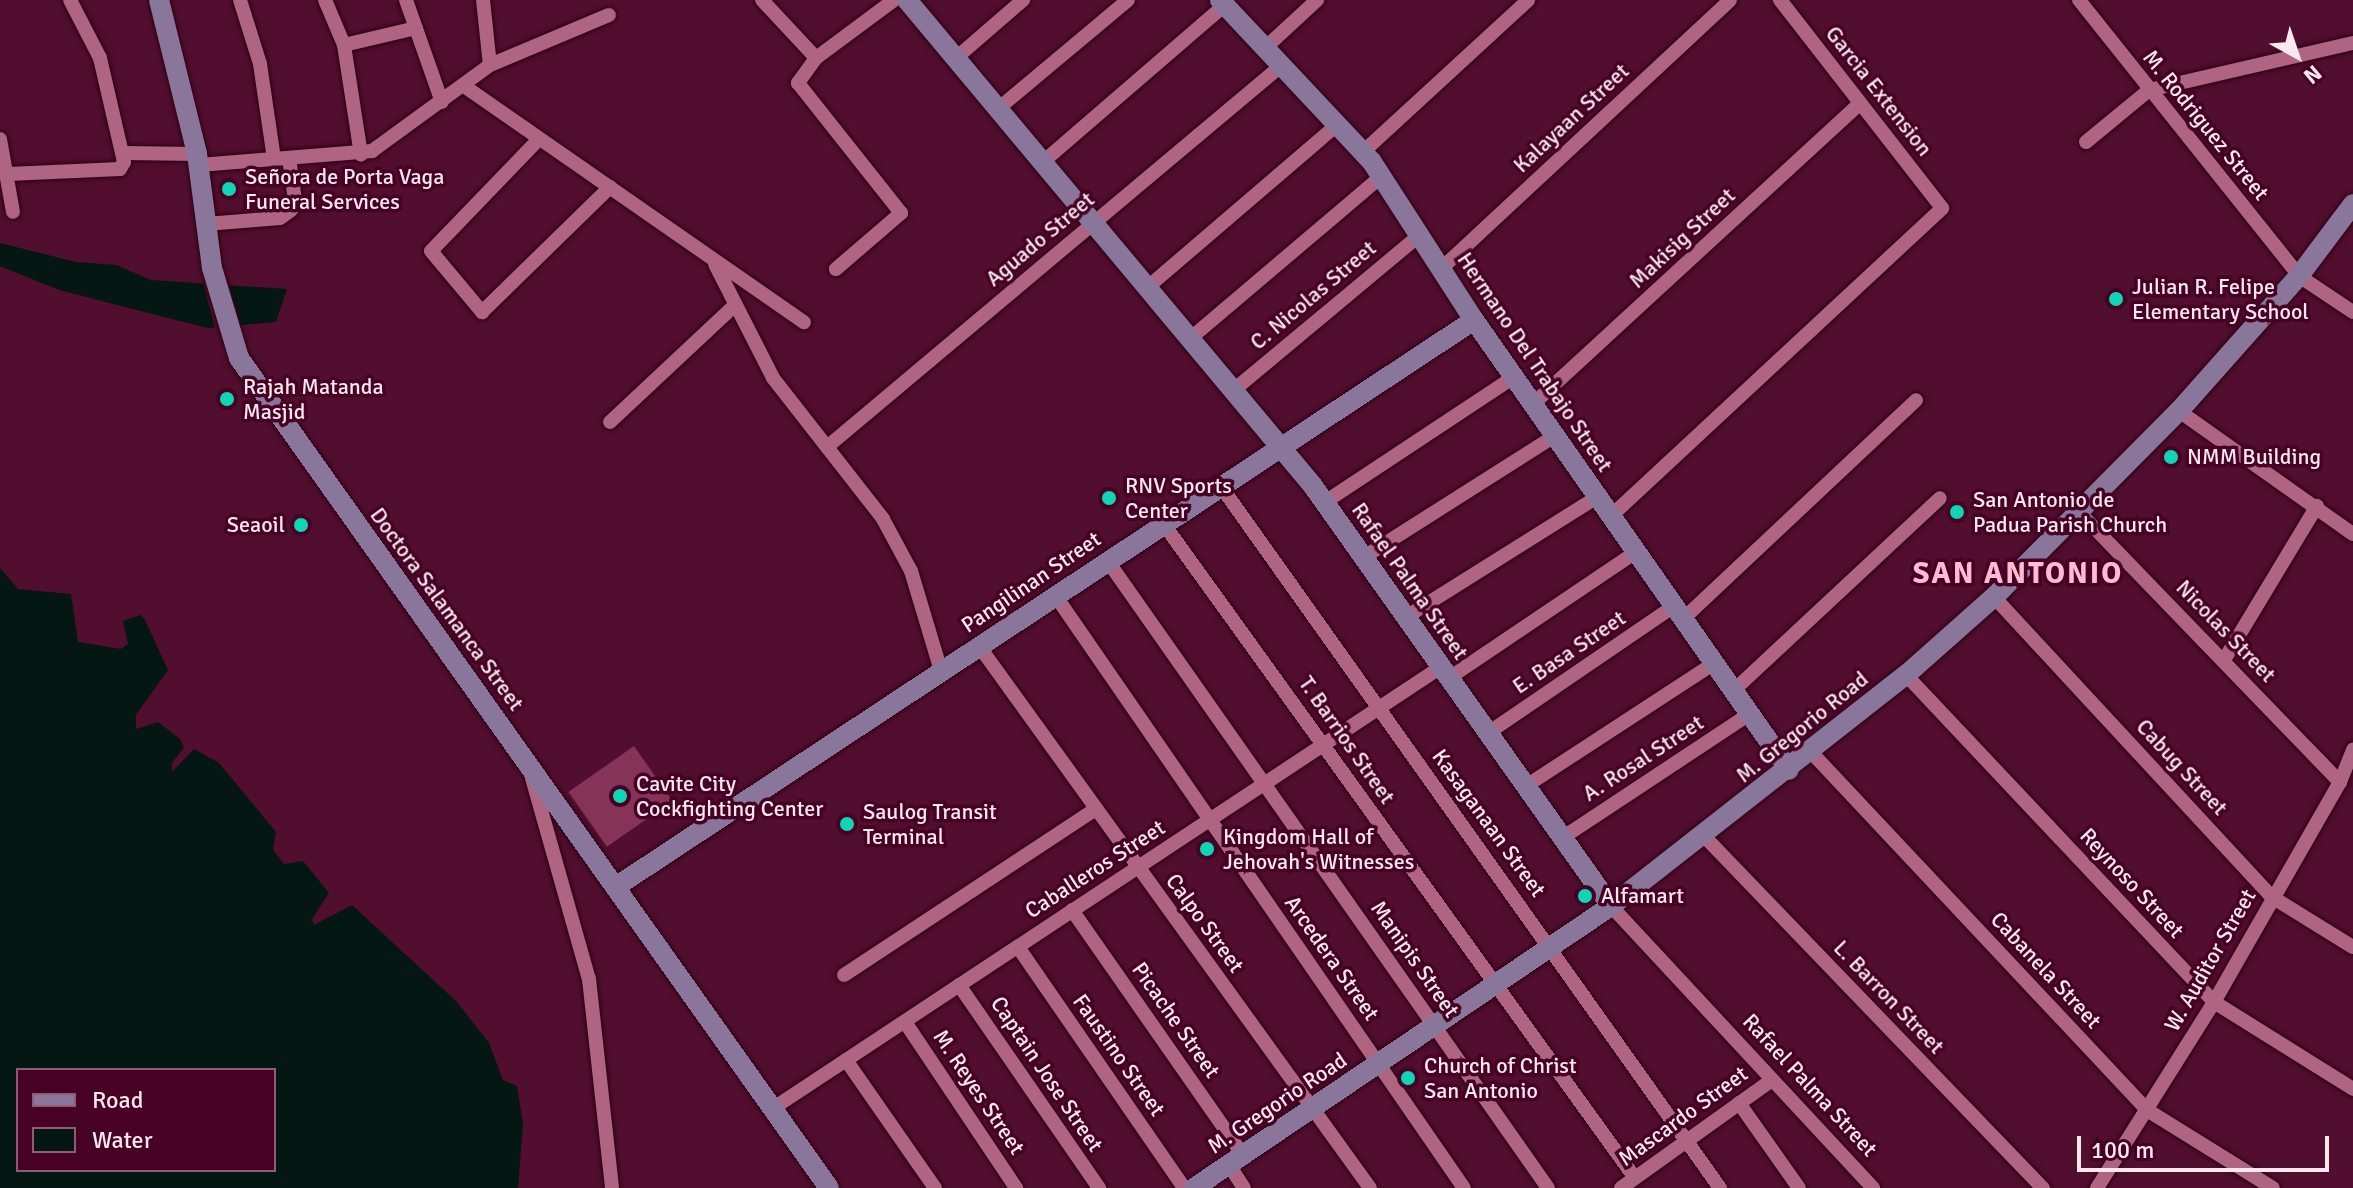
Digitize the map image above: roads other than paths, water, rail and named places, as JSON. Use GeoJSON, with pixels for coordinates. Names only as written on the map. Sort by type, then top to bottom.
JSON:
{"type":"FeatureCollection","features":[{"type":"Feature","properties":{"kind":"street"},"geometry":{"type":"LineString","coordinates":[[8,174],[120,169],[124,153],[100,58],[70,0]]}},
{"type":"Feature","properties":{"kind":"street","name":"Doctora Salamanca Street"},"geometry":{"type":"LineString","coordinates":[[159,0],[198,160],[212,268],[230,336],[252,381],[526,758],[829,1188]]}},
{"type":"Feature","properties":{"kind":"street"},"geometry":{"type":"LineString","coordinates":[[206,224],[280,218],[291,210],[295,200],[240,0]]}},
{"type":"Feature","properties":{"kind":"street"},"geometry":{"type":"LineString","coordinates":[[325,0],[344,45],[361,155]]}},
{"type":"Feature","properties":{"kind":"street"},"geometry":{"type":"LineString","coordinates":[[406,0],[442,102]]}},
{"type":"Feature","properties":{"kind":"street"},"geometry":{"type":"LineString","coordinates":[[483,0],[490,65]]}},
{"type":"Feature","properties":{"kind":"street"},"geometry":{"type":"LineString","coordinates":[[762,0],[816,58]]}},
{"type":"Feature","properties":{"kind":"street"},"geometry":{"type":"LineString","coordinates":[[836,269],[901,213],[798,83],[816,58],[894,0]]}},
{"type":"Feature","properties":{"kind":"street","name":"Rafael Palma Street"},"geometry":{"type":"LineString","coordinates":[[907,0],[1280,444],[1325,502],[1611,906],[1873,1188]]}},
{"type":"Feature","properties":{"kind":"street"},"geometry":{"type":"LineString","coordinates":[[956,58],[1023,0]]}},
{"type":"Feature","properties":{"kind":"street"},"geometry":{"type":"LineString","coordinates":[[999,108],[1128,0]]}},
{"type":"Feature","properties":{"kind":"street"},"geometry":{"type":"LineString","coordinates":[[1265,48],[1317,0]]}},
{"type":"Feature","properties":{"kind":"street"},"geometry":{"type":"LineString","coordinates":[[1364,151],[1528,0]]}},
{"type":"Feature","properties":{"kind":"street","name":"Kalayaan Street"},"geometry":{"type":"LineString","coordinates":[[1442,268],[1730,0]]}},
{"type":"Feature","properties":{"kind":"street","name":"Garcia Extension"},"geometry":{"type":"LineString","coordinates":[[1611,516],[1942,208],[1780,0]]}},
{"type":"Feature","properties":{"kind":"street","name":"M. Rodriguez Street"},"geometry":{"type":"LineString","coordinates":[[2079,0],[2299,276],[2353,312]]}},
{"type":"Feature","properties":{"kind":"street"},"geometry":{"type":"LineString","coordinates":[[1044,161],[1222,3]]}},
{"type":"Feature","properties":{"kind":"street","name":"Hermano Del Trabajo Street"},"geometry":{"type":"LineString","coordinates":[[1222,3],[1364,151],[1474,320],[1789,770]]}},
{"type":"Feature","properties":{"kind":"street"},"geometry":{"type":"LineString","coordinates":[[124,153],[198,160],[361,155],[442,102],[490,65],[609,15]]}},
{"type":"Feature","properties":{"kind":"street"},"geometry":{"type":"LineString","coordinates":[[344,45],[416,28]]}},
{"type":"Feature","properties":{"kind":"street"},"geometry":{"type":"LineString","coordinates":[[2086,142],[2149,90],[2353,43]]}},
{"type":"Feature","properties":{"kind":"street","name":"Aguado Street"},"geometry":{"type":"LineString","coordinates":[[827,447],[1282,65]]}},
{"type":"Feature","properties":{"kind":"street"},"geometry":{"type":"LineString","coordinates":[[464,86],[715,264],[804,322]]}},
{"type":"Feature","properties":{"kind":"street","name":"Makisig Street"},"geometry":{"type":"LineString","coordinates":[[1533,404],[1860,103]]}},
{"type":"Feature","properties":{"kind":"street"},"geometry":{"type":"LineString","coordinates":[[1149,286],[1339,123]]}},
{"type":"Feature","properties":{"kind":"street"},"geometry":{"type":"LineString","coordinates":[[0,139],[13,212]]}},
{"type":"Feature","properties":{"kind":"street"},"geometry":{"type":"LineString","coordinates":[[538,140],[431,251],[482,312],[610,187]]}},
{"type":"Feature","properties":{"kind":"street"},"geometry":{"type":"LineString","coordinates":[[1192,337],[1382,176]]}},
{"type":"Feature","properties":{"kind":"street","name":"M. Gregorio Road"},"geometry":{"type":"LineString","coordinates":[[1194,1188],[1611,906],[1789,770],[1906,675],[1994,597],[2179,411],[2299,276],[2353,204]]}},
{"type":"Feature","properties":{"kind":"street","name":"C. Nicolas Street"},"geometry":{"type":"LineString","coordinates":[[1235,389],[1420,235]]}},
{"type":"Feature","properties":{"kind":"street"},"geometry":{"type":"LineString","coordinates":[[715,264],[773,378],[883,519],[911,571],[941,671]]}},
{"type":"Feature","properties":{"kind":"street"},"geometry":{"type":"LineString","coordinates":[[610,422],[734,306]]}},
{"type":"Feature","properties":{"kind":"street","name":"Pangilinan Street"},"geometry":{"type":"LineString","coordinates":[[617,886],[1280,444],[1474,320]]}},
{"type":"Feature","properties":{"kind":"street"},"geometry":{"type":"LineString","coordinates":[[1325,502],[1514,377]]}},
{"type":"Feature","properties":{"kind":"street","name":"E. Basa Street"},"geometry":{"type":"LineString","coordinates":[[1488,733],[1678,613],[1916,400]]}},
{"type":"Feature","properties":{"kind":"street"},"geometry":{"type":"LineString","coordinates":[[2179,411],[2353,534]]}},
{"type":"Feature","properties":{"kind":"street"},"geometry":{"type":"LineString","coordinates":[[1364,557],[1555,436]]}},
{"type":"Feature","properties":{"kind":"street","name":"Kasaganaan Street"},"geometry":{"type":"LineString","coordinates":[[1220,485],[1720,1188]]}},
{"type":"Feature","properties":{"kind":"street"},"geometry":{"type":"LineString","coordinates":[[1406,617],[1597,497]]}},
{"type":"Feature","properties":{"kind":"street"},"geometry":{"type":"LineString","coordinates":[[1732,692],[1940,498]]}},
{"type":"Feature","properties":{"kind":"street"},"geometry":{"type":"LineString","coordinates":[[2224,660],[2317,506]]}},
{"type":"Feature","properties":{"kind":"street","name":"Nicolas Street"},"geometry":{"type":"LineString","coordinates":[[2079,512],[2340,782]]}},
{"type":"Feature","properties":{"kind":"street","name":"T. Barrios Street"},"geometry":{"type":"LineString","coordinates":[[1163,523],[1324,744],[1628,1184]]}},
{"type":"Feature","properties":{"kind":"street","name":"Caballeros Street"},"geometry":{"type":"LineString","coordinates":[[772,1109],[1379,707],[1445,672],[1636,552]]}},
{"type":"Feature","properties":{"kind":"street","name":"Manipis Street"},"geometry":{"type":"LineString","coordinates":[[1107,560],[1548,1188]]}},
{"type":"Feature","properties":{"kind":"street","name":"Arcedera Street"},"geometry":{"type":"LineString","coordinates":[[1055,595],[1464,1188]]}},
{"type":"Feature","properties":{"kind":"street","name":"Cabug Street"},"geometry":{"type":"LineString","coordinates":[[1994,597],[2272,897],[2353,947]]}},
{"type":"Feature","properties":{"kind":"street","name":"Calpo Street"},"geometry":{"type":"LineString","coordinates":[[979,646],[1370,1188]]}},
{"type":"Feature","properties":{"kind":"street"},"geometry":{"type":"LineString","coordinates":[[1526,786],[1713,664]]}},
{"type":"Feature","properties":{"kind":"street","name":"Reynoso Street"},"geometry":{"type":"LineString","coordinates":[[1906,675],[2214,1002],[2353,1089]]}},
{"type":"Feature","properties":{"kind":"street","name":"A. Rosal Street"},"geometry":{"type":"LineString","coordinates":[[1562,838],[1748,715]]}},
{"type":"Feature","properties":{"kind":"street","name":"W. Auditor Street"},"geometry":{"type":"LineString","coordinates":[[2097,1188],[2214,1002],[2340,782],[2353,749]]}},
{"type":"Feature","properties":{"kind":"street","name":"Cabanela Street"},"geometry":{"type":"LineString","coordinates":[[1811,752],[2147,1110],[2273,1188]]}},
{"type":"Feature","properties":{"kind":"street"},"geometry":{"type":"LineString","coordinates":[[526,758],[586,966],[612,1188]]}},
{"type":"Feature","properties":{"kind":"street"},"geometry":{"type":"LineString","coordinates":[[844,975],[1096,809]]}},
{"type":"Feature","properties":{"kind":"street","name":"L. Barron Street"},"geometry":{"type":"LineString","coordinates":[[1704,836],[2043,1188]]}},
{"type":"Feature","properties":{"kind":"street","name":"Picache Street"},"geometry":{"type":"LineString","coordinates":[[1072,910],[1236,1160],[1244,1188]]}},
{"type":"Feature","properties":{"kind":"street","name":"Faustino Street"},"geometry":{"type":"LineString","coordinates":[[1018,947],[1184,1188]]}},
{"type":"Feature","properties":{"kind":"street","name":"Captain Jose Street"},"geometry":{"type":"LineString","coordinates":[[959,985],[1099,1188]]}},
{"type":"Feature","properties":{"kind":"street","name":"M. Reyes Street"},"geometry":{"type":"LineString","coordinates":[[905,1022],[1016,1188]]}},
{"type":"Feature","properties":{"kind":"street"},"geometry":{"type":"LineString","coordinates":[[846,1060],[935,1188]]}},
{"type":"Feature","properties":{"kind":"street","name":"Mascardo Street"},"geometry":{"type":"LineString","coordinates":[[1628,1184],[1772,1080]]}},
{"type":"Feature","properties":{"kind":"street"},"geometry":{"type":"LineString","coordinates":[[1739,1103],[1799,1188]]}},
{"type":"Feature","properties":{"kind":"water"},"geometry":{"type":"Polygon","coordinates":[[[0,243],[76,262],[116,265],[151,280],[287,289],[276,322],[207,328],[59,290],[0,266],[0,243]]]}},
{"type":"Feature","properties":{"kind":"water"},"geometry":{"type":"Polygon","coordinates":[[[0,568],[18,589],[71,594],[78,642],[121,649],[128,644],[123,621],[140,615],[144,618],[168,670],[136,715],[136,729],[158,722],[180,739],[184,747],[172,763],[172,772],[194,749],[219,763],[276,832],[273,850],[284,864],[303,861],[329,893],[312,919],[314,925],[352,905],[457,1002],[489,1043],[503,1080],[517,1086],[523,1124],[518,1188],[0,1188],[0,568]]]}},
{"type":"Feature","properties":{"kind":"place","name":"Señora de Porta Vaga Funeral Services"},"geometry":{"type":"Point","coordinates":[229,189]}},
{"type":"Feature","properties":{"kind":"place","name":"Julian R. Felipe Elementary School"},"geometry":{"type":"Point","coordinates":[2116,299]}},
{"type":"Feature","properties":{"kind":"place","name":"Rajah Matanda Masjid"},"geometry":{"type":"Point","coordinates":[227,399]}},
{"type":"Feature","properties":{"kind":"place","name":"NMM Building"},"geometry":{"type":"Point","coordinates":[2171,457]}},
{"type":"Feature","properties":{"kind":"place","name":"RNV Sports Center"},"geometry":{"type":"Point","coordinates":[1109,498]}},
{"type":"Feature","properties":{"kind":"place","name":"San Antonio de Padua Parish Church"},"geometry":{"type":"Point","coordinates":[1957,512]}},
{"type":"Feature","properties":{"kind":"place","name":"Seaoil"},"geometry":{"type":"Point","coordinates":[301,525]}},
{"type":"Feature","properties":{"kind":"place","name":"Cavite City Cockfighting Center"},"geometry":{"type":"Point","coordinates":[620,796]}},
{"type":"Feature","properties":{"kind":"place","name":"Saulog Transit Terminal"},"geometry":{"type":"Point","coordinates":[847,824]}},
{"type":"Feature","properties":{"kind":"place","name":"Kingdom Hall of Jehovah's Witnesses"},"geometry":{"type":"Point","coordinates":[1207,849]}},
{"type":"Feature","properties":{"kind":"place","name":"Alfamart"},"geometry":{"type":"Point","coordinates":[1585,896]}},
{"type":"Feature","properties":{"kind":"place","name":"Church of Christ San Antonio"},"geometry":{"type":"Point","coordinates":[1408,1078]}},
{"type":"Feature","properties":{"kind":"district","name":"SAN ANTONIO"},"geometry":{"type":"Point","coordinates":[2018,574]}}]}
